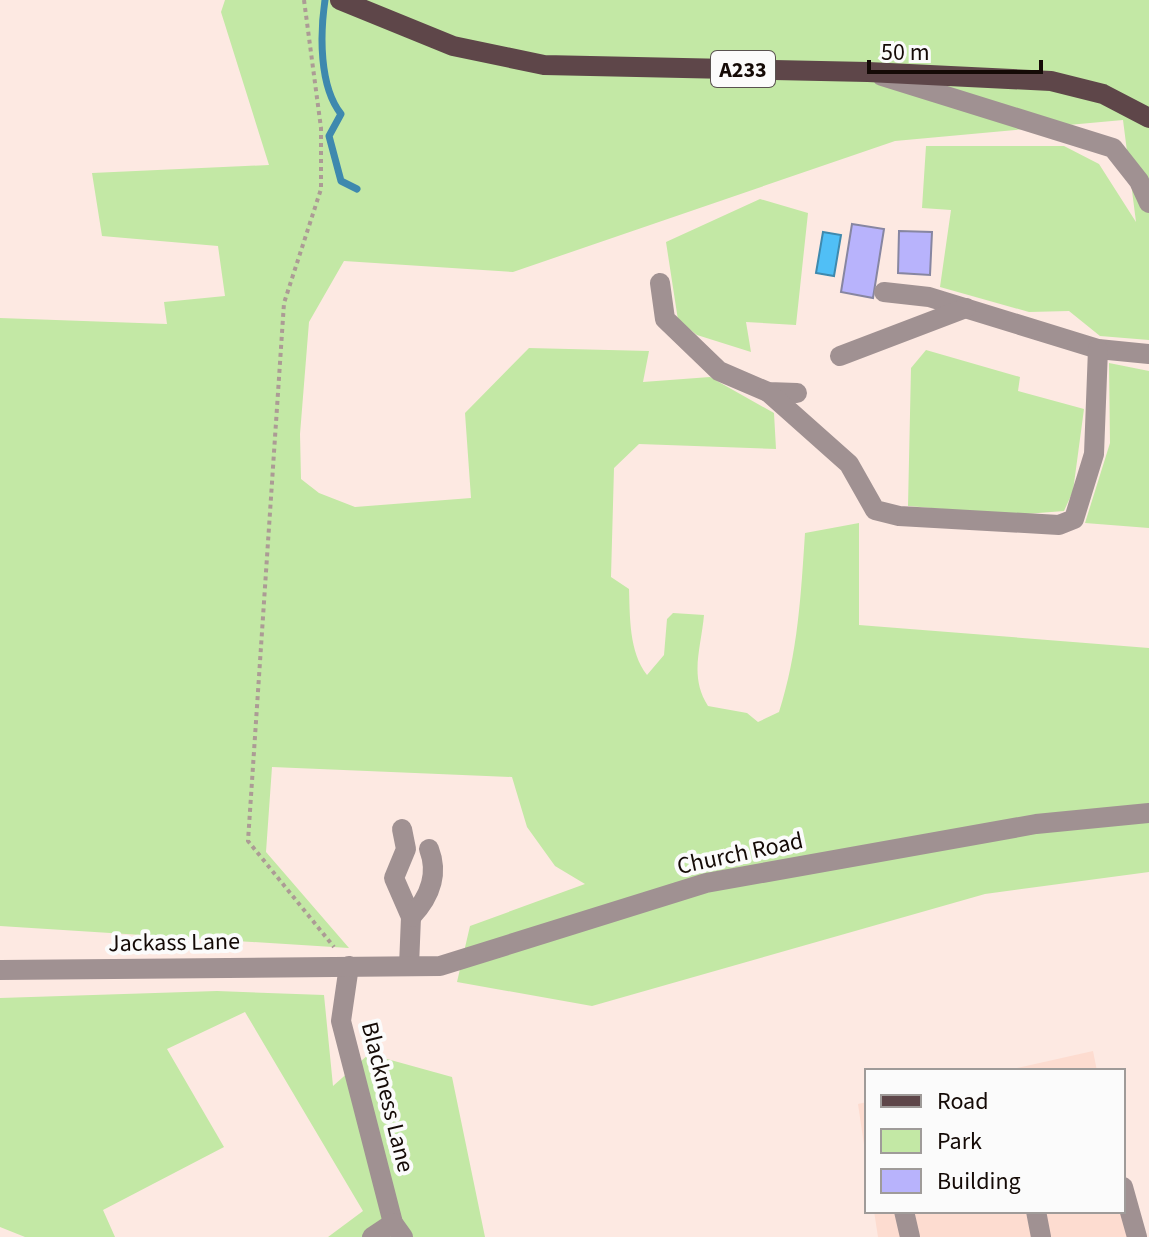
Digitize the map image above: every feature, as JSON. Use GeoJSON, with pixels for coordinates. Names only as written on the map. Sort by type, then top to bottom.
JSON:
{"type":"FeatureCollection","features":[{"type":"Feature","properties":{"kind":"main road","name":"A233"},"geometry":{"type":"LineString","coordinates":[[340,0],[453,46],[544,65],[868,72],[1051,81],[1103,94],[1149,118]]}},
{"type":"Feature","properties":{"kind":"street"},"geometry":{"type":"LineString","coordinates":[[868,72],[1113,148],[1139,181],[1149,203]]}},
{"type":"Feature","properties":{"kind":"street"},"geometry":{"type":"LineString","coordinates":[[660,283],[665,319],[719,371],[768,392],[849,464],[875,510],[899,516],[1059,525],[1074,519],[1094,454],[1098,349]]}},
{"type":"Feature","properties":{"kind":"street"},"geometry":{"type":"LineString","coordinates":[[884,292],[929,297],[1098,349],[1149,354]]}},
{"type":"Feature","properties":{"kind":"street"},"geometry":{"type":"LineString","coordinates":[[840,356],[966,308]]}},
{"type":"Feature","properties":{"kind":"street"},"geometry":{"type":"LineString","coordinates":[[768,392],[797,393]]}},
{"type":"Feature","properties":{"kind":"street","name":"Church Road"},"geometry":{"type":"LineString","coordinates":[[349,966],[440,966],[706,883],[1036,824],[1149,813]]}},
{"type":"Feature","properties":{"kind":"street"},"geometry":{"type":"LineString","coordinates":[[402,829],[406,849],[394,878],[411,917],[409,966]]}},
{"type":"Feature","properties":{"kind":"street"},"geometry":{"type":"LineString","coordinates":[[411,917],[422,906],[432,883],[435,865],[429,849]]}},
{"type":"Feature","properties":{"kind":"street","name":"Jackass Lane"},"geometry":{"type":"LineString","coordinates":[[0,970],[349,966]]}},
{"type":"Feature","properties":{"kind":"street","name":"Blackness Lane"},"geometry":{"type":"LineString","coordinates":[[349,966],[341,1021],[398,1230]]}},
{"type":"Feature","properties":{"kind":"street"},"geometry":{"type":"LineString","coordinates":[[1125,1194],[1137,1237]]}},
{"type":"Feature","properties":{"kind":"street"},"geometry":{"type":"LineString","coordinates":[[904,1213],[910,1237]]}},
{"type":"Feature","properties":{"kind":"street"},"geometry":{"type":"LineString","coordinates":[[1036,1213],[1041,1237]]}},
{"type":"Feature","properties":{"kind":"street"},"geometry":{"type":"LineString","coordinates":[[372,1237],[398,1230]]}},
{"type":"Feature","properties":{"kind":"path"},"geometry":{"type":"LineString","coordinates":[[304,0],[321,128],[321,189],[284,303],[248,841],[349,966]]}},
{"type":"Feature","properties":{"kind":"shaded area"},"geometry":{"type":"Polygon","coordinates":[[[1093,1051],[1097,1069],[1013,1069],[1093,1051]]]}},
{"type":"Feature","properties":{"kind":"shaded area"},"geometry":{"type":"Polygon","coordinates":[[[865,1102],[865,1151],[858,1104],[865,1102]]]}},
{"type":"Feature","properties":{"kind":"shaded area"},"geometry":{"type":"Polygon","coordinates":[[[874,1213],[1124,1213],[1130,1237],[878,1237],[874,1213]]]}},
{"type":"Feature","properties":{"kind":"green space"},"geometry":{"type":"Polygon","coordinates":[[[225,0],[1149,0],[1149,340],[1100,336],[1069,311],[1029,312],[940,287],[951,210],[922,208],[926,146],[1064,146],[1099,164],[1136,222],[1123,120],[895,141],[513,272],[344,261],[309,322],[300,434],[301,479],[319,493],[355,507],[471,498],[465,413],[529,348],[649,351],[643,382],[710,377],[774,413],[776,449],[639,444],[614,468],[611,577],[629,589],[634,645],[647,675],[664,655],[667,619],[673,613],[704,615],[698,673],[702,695],[708,706],[747,713],[758,722],[779,712],[795,646],[805,533],[859,523],[859,625],[1149,648],[1149,872],[985,894],[592,1006],[457,982],[470,926],[585,884],[555,866],[527,827],[512,777],[272,767],[266,852],[349,948],[0,926],[0,318],[167,324],[164,302],[225,296],[218,246],[102,236],[92,173],[269,165],[221,12],[225,0]]]}},
{"type":"Feature","properties":{"kind":"green space"},"geometry":{"type":"Polygon","coordinates":[[[760,199],[808,213],[796,325],[746,322],[751,352],[697,335],[678,320],[666,242],[760,199]]]}},
{"type":"Feature","properties":{"kind":"green space"},"geometry":{"type":"Polygon","coordinates":[[[926,350],[1020,377],[1018,391],[1084,409],[1073,491],[1064,511],[1013,515],[908,506],[911,368],[926,350]]]}},
{"type":"Feature","properties":{"kind":"green space"},"geometry":{"type":"Polygon","coordinates":[[[1109,363],[1149,371],[1149,528],[1085,523],[1110,443],[1109,363]]]}},
{"type":"Feature","properties":{"kind":"green space"},"geometry":{"type":"Polygon","coordinates":[[[217,991],[324,995],[333,1086],[369,1054],[452,1077],[485,1237],[328,1237],[363,1211],[245,1012],[167,1049],[224,1147],[103,1210],[115,1237],[25,1237],[0,1227],[0,998],[217,991]]]}},
{"type":"Feature","properties":{"kind":"water"},"geometry":{"type":"Polygon","coordinates":[[[823,232],[841,235],[834,276],[816,273],[823,232]]]}},
{"type":"Feature","properties":{"kind":"building"},"geometry":{"type":"Polygon","coordinates":[[[852,224],[884,229],[873,298],[841,292],[852,224]]]}},
{"type":"Feature","properties":{"kind":"building"},"geometry":{"type":"Polygon","coordinates":[[[899,231],[932,232],[930,275],[898,273],[899,231]]]}},
{"type":"Feature","properties":{"kind":"waterway"},"geometry":{"type":"LineString","coordinates":[[325,0],[322,28],[325,75],[341,114],[329,136],[341,181],[357,189]]}}]}
